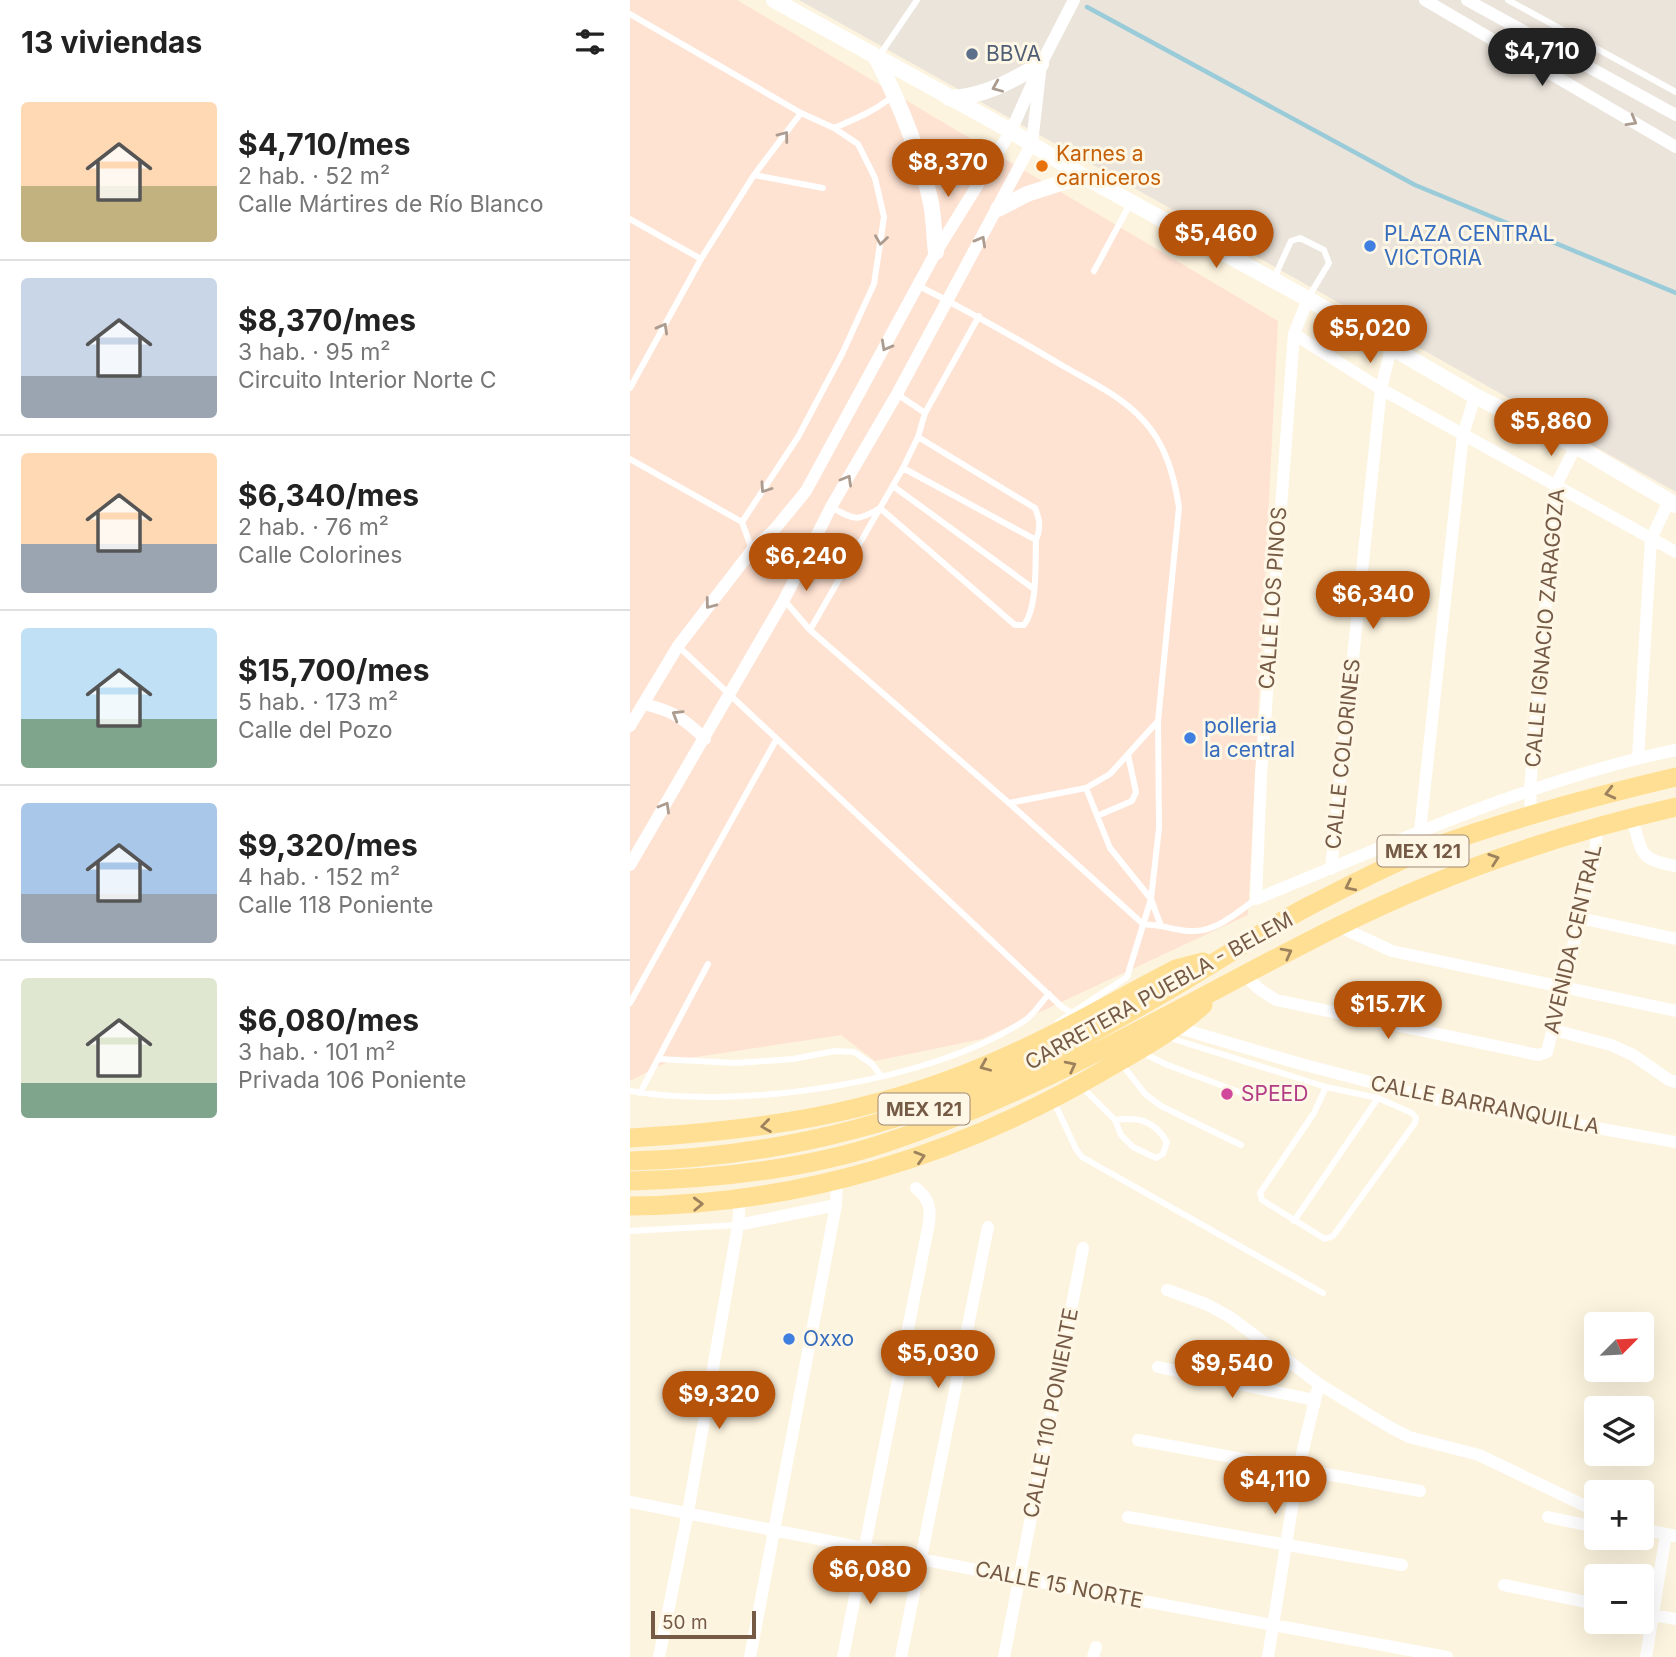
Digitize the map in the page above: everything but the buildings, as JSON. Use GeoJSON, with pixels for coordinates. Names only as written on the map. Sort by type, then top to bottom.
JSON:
{"type":"FeatureCollection","features":[{"type":"Feature","properties":{"kind":"main road","name":"CARRETERA PUEBLA - BELEM"},"geometry":{"type":"LineString","coordinates":[[630,1161],[712,1155],[795,1143],[877,1124],[937,1105],[1062,1049],[1192,977],[1307,907],[1424,851],[1531,814],[1676,777]]}},
{"type":"Feature","properties":{"kind":"main road","name":"CARRETERA PUEBLA - BELEM"},"geometry":{"type":"LineString","coordinates":[[630,1181],[733,1175],[834,1157],[946,1121],[1035,1084],[1338,926],[1433,882],[1488,861],[1597,826],[1676,807]]}},
{"type":"Feature","properties":{"kind":"main road"},"geometry":{"type":"LineString","coordinates":[[630,1138],[713,1134],[802,1121],[878,1104],[987,1065],[1176,969],[1224,957]]}},
{"type":"Feature","properties":{"kind":"main road"},"geometry":{"type":"LineString","coordinates":[[630,1206],[716,1203],[740,1199],[837,1180],[931,1153],[1053,1101],[1189,1018],[1223,987]]}},
{"type":"Feature","properties":{"kind":"street"},"geometry":{"type":"LineString","coordinates":[[775,0],[1011,131],[1083,176],[1308,299],[1475,396],[1576,446],[1672,503],[1651,539],[1637,758]]}},
{"type":"Feature","properties":{"kind":"street"},"geometry":{"type":"LineString","coordinates":[[630,726],[678,646],[751,550],[774,530],[806,491],[936,252],[1011,131],[1074,0]]}},
{"type":"Feature","properties":{"kind":"street"},"geometry":{"type":"LineString","coordinates":[[1425,0],[1676,147]]}},
{"type":"Feature","properties":{"kind":"street"},"geometry":{"type":"LineString","coordinates":[[1467,0],[1676,115]]}},
{"type":"Feature","properties":{"kind":"street"},"geometry":{"type":"LineString","coordinates":[[877,59],[895,94],[920,163],[931,204],[936,252]]}},
{"type":"Feature","properties":{"kind":"street"},"geometry":{"type":"LineString","coordinates":[[949,98],[968,97],[992,89],[1041,64]]}},
{"type":"Feature","properties":{"kind":"street"},"geometry":{"type":"LineString","coordinates":[[630,865],[784,600],[831,507],[999,209],[1032,144],[1041,64]]}},
{"type":"Feature","properties":{"kind":"street"},"geometry":{"type":"LineString","coordinates":[[1606,106],[1620,84]]}},
{"type":"Feature","properties":{"kind":"street"},"geometry":{"type":"LineString","coordinates":[[999,209],[1027,194],[1083,176]]}},
{"type":"Feature","properties":{"kind":"street","name":"CALLE LOS PINOS"},"geometry":{"type":"LineString","coordinates":[[1256,900],[1266,695],[1294,334],[1308,299]]}},
{"type":"Feature","properties":{"kind":"street"},"geometry":{"type":"LineString","coordinates":[[1294,334],[1381,389],[1676,552]]}},
{"type":"Feature","properties":{"kind":"street","name":"CALLE COLORINES"},"geometry":{"type":"LineString","coordinates":[[1331,869],[1381,389],[1391,348]]}},
{"type":"Feature","properties":{"kind":"street"},"geometry":{"type":"LineString","coordinates":[[1420,831],[1463,435],[1475,396]]}},
{"type":"Feature","properties":{"kind":"street","name":"CALLE IGNACIO ZARAGOZA"},"geometry":{"type":"LineString","coordinates":[[1531,814],[1530,789],[1556,485],[1576,446]]}},
{"type":"Feature","properties":{"kind":"street"},"geometry":{"type":"LineString","coordinates":[[643,704],[665,708],[686,721],[705,738]]}},
{"type":"Feature","properties":{"kind":"street"},"geometry":{"type":"LineString","coordinates":[[1256,900],[1420,831],[1530,789],[1637,758],[1676,750]]}},
{"type":"Feature","properties":{"kind":"street"},"geometry":{"type":"LineString","coordinates":[[1477,809],[1486,830]]}},
{"type":"Feature","properties":{"kind":"street"},"geometry":{"type":"LineString","coordinates":[[1631,817],[1643,854],[1653,862],[1676,866]]}},
{"type":"Feature","properties":{"kind":"street","name":"AVENIDA CENTRAL"},"geometry":{"type":"LineString","coordinates":[[1245,975],[1259,989],[1276,1000],[1538,1055],[1547,1052],[1595,857],[1597,826]]}},
{"type":"Feature","properties":{"kind":"street"},"geometry":{"type":"LineString","coordinates":[[1580,918],[1676,939]]}},
{"type":"Feature","properties":{"kind":"street"},"geometry":{"type":"LineString","coordinates":[[1338,926],[1392,951],[1676,1011]]}},
{"type":"Feature","properties":{"kind":"street"},"geometry":{"type":"LineString","coordinates":[[1554,1030],[1611,1045],[1633,1055],[1676,1082]]}},
{"type":"Feature","properties":{"kind":"street","name":"CALLE BARRANQUILLA"},"geometry":{"type":"LineString","coordinates":[[1168,1032],[1439,1100],[1676,1142]]}},
{"type":"Feature","properties":{"kind":"street"},"geometry":{"type":"LineString","coordinates":[[750,1657],[836,1205],[837,1180]]}},
{"type":"Feature","properties":{"kind":"street"},"geometry":{"type":"LineString","coordinates":[[843,1657],[929,1223],[930,1208],[926,1196],[916,1188]]}},
{"type":"Feature","properties":{"kind":"street"},"geometry":{"type":"LineString","coordinates":[[659,1657],[688,1512],[738,1225],[740,1199]]}},
{"type":"Feature","properties":{"kind":"street"},"geometry":{"type":"LineString","coordinates":[[738,1225],[836,1205]]}},
{"type":"Feature","properties":{"kind":"street"},"geometry":{"type":"LineString","coordinates":[[901,1657],[988,1227]]}},
{"type":"Feature","properties":{"kind":"street","name":"CALLE 110 PONIENTE"},"geometry":{"type":"LineString","coordinates":[[1004,1657],[1083,1248]]}},
{"type":"Feature","properties":{"kind":"street"},"geometry":{"type":"LineString","coordinates":[[1167,1290],[1206,1304],[1230,1317],[1319,1384],[1409,1437],[1479,1455],[1584,1505]]}},
{"type":"Feature","properties":{"kind":"street"},"geometry":{"type":"LineString","coordinates":[[1158,1367],[1314,1400]]}},
{"type":"Feature","properties":{"kind":"street"},"geometry":{"type":"LineString","coordinates":[[1268,1657],[1298,1470],[1319,1384]]}},
{"type":"Feature","properties":{"kind":"street"},"geometry":{"type":"LineString","coordinates":[[1138,1440],[1420,1491]]}},
{"type":"Feature","properties":{"kind":"street","name":"CALLE 15 NORTE"},"geometry":{"type":"LineString","coordinates":[[630,1502],[1018,1578],[1447,1657]]}},
{"type":"Feature","properties":{"kind":"street"},"geometry":{"type":"LineString","coordinates":[[1128,1517],[1402,1565]]}},
{"type":"Feature","properties":{"kind":"street"},"geometry":{"type":"LineString","coordinates":[[1548,1517],[1584,1524]]}},
{"type":"Feature","properties":{"kind":"street"},"geometry":{"type":"LineString","coordinates":[[1654,1591],[1671,1535]]}},
{"type":"Feature","properties":{"kind":"street"},"geometry":{"type":"LineString","coordinates":[[1504,1585],[1584,1602]]}},
{"type":"Feature","properties":{"kind":"street"},"geometry":{"type":"LineString","coordinates":[[1654,1615],[1676,1619]]}},
{"type":"Feature","properties":{"kind":"street"},"geometry":{"type":"LineString","coordinates":[[1646,1657],[1647,1634]]}},
{"type":"Feature","properties":{"kind":"lane"},"geometry":{"type":"LineString","coordinates":[[877,59],[917,0]]}},
{"type":"Feature","properties":{"kind":"lane"},"geometry":{"type":"LineString","coordinates":[[1508,0],[1676,92]]}},
{"type":"Feature","properties":{"kind":"lane"},"geometry":{"type":"LineString","coordinates":[[630,14],[858,144],[874,177],[884,217],[874,284],[842,354],[798,437],[741,522]]}},
{"type":"Feature","properties":{"kind":"lane"},"geometry":{"type":"LineString","coordinates":[[834,128],[880,106],[895,94]]}},
{"type":"Feature","properties":{"kind":"lane"},"geometry":{"type":"LineString","coordinates":[[630,388],[701,259],[754,175],[801,113]]}},
{"type":"Feature","properties":{"kind":"lane"},"geometry":{"type":"LineString","coordinates":[[754,175],[823,188]]}},
{"type":"Feature","properties":{"kind":"lane"},"geometry":{"type":"LineString","coordinates":[[1094,271],[1130,202]]}},
{"type":"Feature","properties":{"kind":"lane"},"geometry":{"type":"LineString","coordinates":[[630,219],[701,259]]}},
{"type":"Feature","properties":{"kind":"lane"},"geometry":{"type":"LineString","coordinates":[[1273,280],[1291,242],[1295,239],[1300,238],[1324,250],[1329,263],[1308,299]]}},
{"type":"Feature","properties":{"kind":"lane"},"geometry":{"type":"LineString","coordinates":[[919,286],[979,316],[1116,396],[1143,420],[1162,448],[1174,476],[1179,507],[1158,721],[1159,828],[1151,900],[1127,977],[1070,1012],[1040,1040]]}},
{"type":"Feature","properties":{"kind":"lane"},"geometry":{"type":"LineString","coordinates":[[810,630],[903,468],[918,437],[925,413],[979,316]]}},
{"type":"Feature","properties":{"kind":"lane"},"geometry":{"type":"LineString","coordinates":[[897,394],[925,413]]}},
{"type":"Feature","properties":{"kind":"lane"},"geometry":{"type":"LineString","coordinates":[[880,508],[1015,625],[1024,625],[1030,617],[1036,540],[1040,528],[1035,508],[918,437]]}},
{"type":"Feature","properties":{"kind":"lane"},"geometry":{"type":"LineString","coordinates":[[630,459],[741,522],[751,550]]}},
{"type":"Feature","properties":{"kind":"lane"},"geometry":{"type":"LineString","coordinates":[[903,468],[1036,540]]}},
{"type":"Feature","properties":{"kind":"lane"},"geometry":{"type":"LineString","coordinates":[[893,486],[1034,589]]}},
{"type":"Feature","properties":{"kind":"lane"},"geometry":{"type":"LineString","coordinates":[[831,507],[855,520],[863,519],[880,508]]}},
{"type":"Feature","properties":{"kind":"lane"},"geometry":{"type":"LineString","coordinates":[[784,600],[810,630],[1143,924],[1195,932],[1214,927],[1256,900]]}},
{"type":"Feature","properties":{"kind":"lane"},"geometry":{"type":"LineString","coordinates":[[678,646],[728,696],[1070,1012]]}},
{"type":"Feature","properties":{"kind":"lane"},"geometry":{"type":"LineString","coordinates":[[1009,803],[1086,788],[1110,774],[1158,721]]}},
{"type":"Feature","properties":{"kind":"lane"},"geometry":{"type":"LineString","coordinates":[[630,1003],[776,740]]}},
{"type":"Feature","properties":{"kind":"lane"},"geometry":{"type":"LineString","coordinates":[[1097,816],[1132,801],[1136,792],[1128,755]]}},
{"type":"Feature","properties":{"kind":"lane"},"geometry":{"type":"LineString","coordinates":[[1086,788],[1110,848],[1151,900],[1161,926]]}},
{"type":"Feature","properties":{"kind":"lane"},"geometry":{"type":"LineString","coordinates":[[640,1093],[708,964]]}},
{"type":"Feature","properties":{"kind":"lane"},"geometry":{"type":"LineString","coordinates":[[630,1091],[713,1098],[794,1091],[914,1070],[983,1042],[1026,1020],[1049,994]]}},
{"type":"Feature","properties":{"kind":"lane"},"geometry":{"type":"LineString","coordinates":[[1168,1032],[1326,1087],[1378,1098],[1412,1113],[1416,1118],[1333,1236],[1325,1239],[1262,1200],[1260,1193],[1314,1113],[1326,1087]]}},
{"type":"Feature","properties":{"kind":"lane"},"geometry":{"type":"LineString","coordinates":[[659,1059],[736,1063],[793,1059],[835,1051],[854,1052],[872,1064],[881,1076]]}},
{"type":"Feature","properties":{"kind":"lane"},"geometry":{"type":"LineString","coordinates":[[1138,1051],[1244,1094]]}},
{"type":"Feature","properties":{"kind":"lane"},"geometry":{"type":"LineString","coordinates":[[1120,1061],[1144,1094],[1241,1145]]}},
{"type":"Feature","properties":{"kind":"lane"},"geometry":{"type":"LineString","coordinates":[[914,1070],[931,1086]]}},
{"type":"Feature","properties":{"kind":"lane"},"geometry":{"type":"LineString","coordinates":[[1080,1085],[1115,1120],[1121,1135],[1133,1147],[1156,1158],[1163,1154],[1167,1142],[1161,1132],[1136,1117],[1115,1120]]}},
{"type":"Feature","properties":{"kind":"lane"},"geometry":{"type":"LineString","coordinates":[[1294,1222],[1378,1098]]}},
{"type":"Feature","properties":{"kind":"lane"},"geometry":{"type":"LineString","coordinates":[[1053,1101],[1082,1157],[1323,1293]]}},
{"type":"Feature","properties":{"kind":"lane"},"geometry":{"type":"LineString","coordinates":[[630,1231],[738,1225]]}},
{"type":"Feature","properties":{"kind":"shaded area"},"geometry":{"type":"Polygon","coordinates":[[[630,0],[737,0],[1278,321],[1248,915],[982,1039],[875,1061],[841,1035],[669,1061],[630,1081],[630,0]]]}},
{"type":"Feature","properties":{"kind":"shaded area"},"geometry":{"type":"Polygon","coordinates":[[[799,0],[1676,0],[1676,492],[799,0]]]}},
{"type":"Feature","properties":{"kind":"waterway"},"geometry":{"type":"LineString","coordinates":[[1087,7],[1415,185],[1676,293]]}},
{"type":"Feature","properties":{"kind":"place","name":"BBVA"},"geometry":{"type":"Point","coordinates":[972,54]}},
{"type":"Feature","properties":{"kind":"place","name":"Karnes a carniceros"},"geometry":{"type":"Point","coordinates":[1042,166]}},
{"type":"Feature","properties":{"kind":"place","name":"PLAZA CENTRAL VICTORIA"},"geometry":{"type":"Point","coordinates":[1370,246]}},
{"type":"Feature","properties":{"kind":"place","name":"polleria la central"},"geometry":{"type":"Point","coordinates":[1190,738]}},
{"type":"Feature","properties":{"kind":"place","name":"SPEED"},"geometry":{"type":"Point","coordinates":[1227,1094]}},
{"type":"Feature","properties":{"kind":"place","name":"Oxxo"},"geometry":{"type":"Point","coordinates":[789,1339]}}]}
